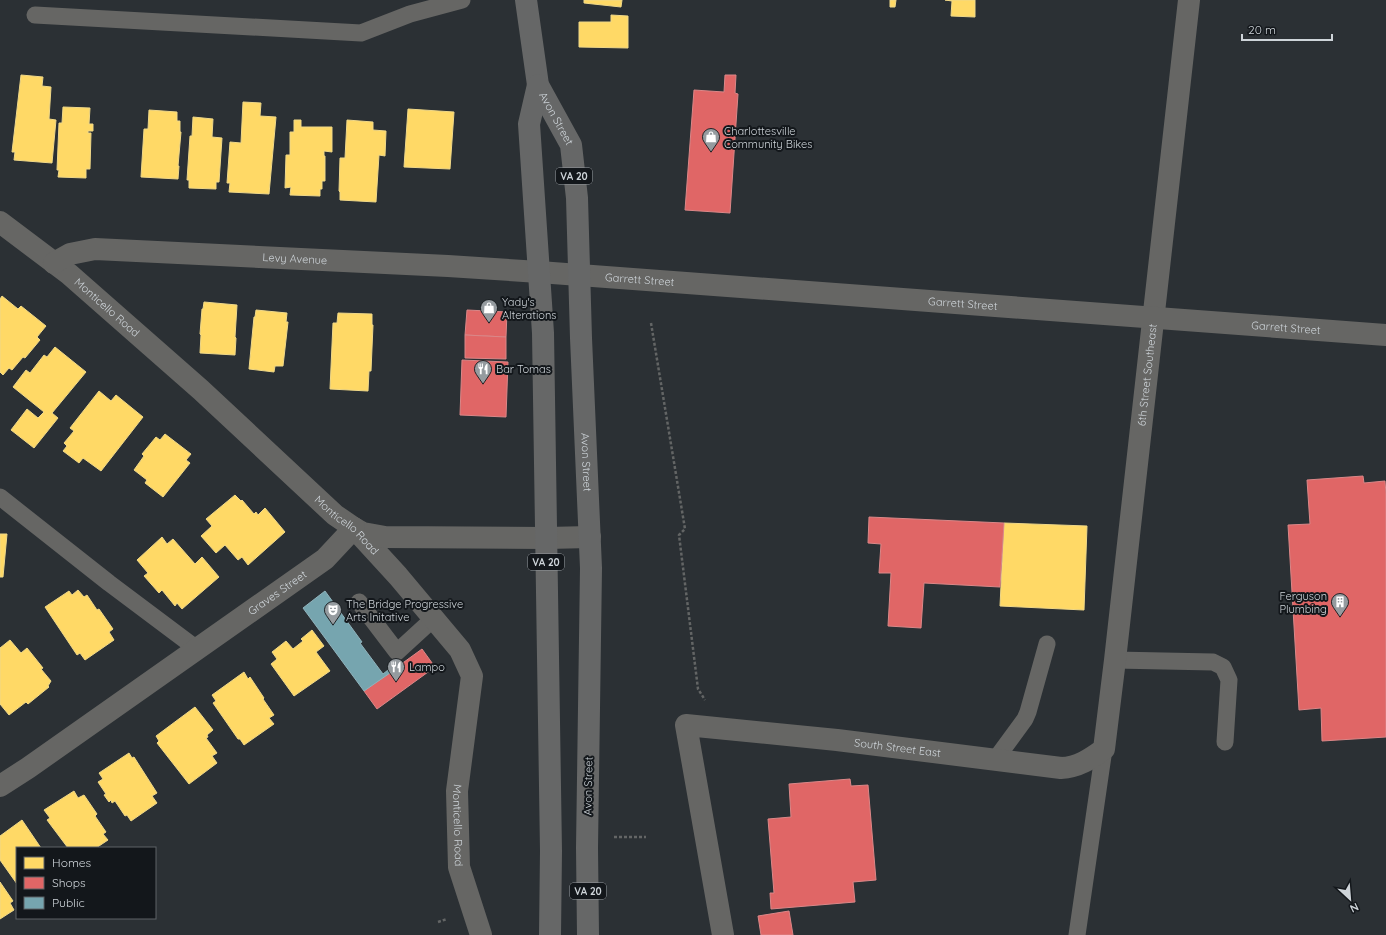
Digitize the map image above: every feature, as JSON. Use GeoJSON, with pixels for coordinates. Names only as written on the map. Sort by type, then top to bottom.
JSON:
{"type":"FeatureCollection","features":[{"type":"Feature","properties":{"kind":"main road","name":"Avon Street"},"geometry":{"type":"LineString","coordinates":[[526,0],[538,84],[570,145],[577,198],[591,568],[587,848],[588,935]]}},
{"type":"Feature","properties":{"kind":"main road","name":"Avon Street"},"geometry":{"type":"LineString","coordinates":[[538,84],[529,124],[543,333],[551,851],[550,935]]}},
{"type":"Feature","properties":{"kind":"street","name":"6th Street Southeast"},"geometry":{"type":"LineString","coordinates":[[1104,749],[1189,0]]}},
{"type":"Feature","properties":{"kind":"street","name":"Monticello Road"},"geometry":{"type":"LineString","coordinates":[[0,222],[69,274],[200,390],[335,515],[354,528],[398,576],[460,650],[472,676],[457,790],[458,867],[481,935]]}},
{"type":"Feature","properties":{"kind":"street","name":"Levy Avenue"},"geometry":{"type":"LineString","coordinates":[[54,263],[70,254],[96,249],[455,266],[539,272]]}},
{"type":"Feature","properties":{"kind":"street","name":"Garrett Street"},"geometry":{"type":"LineString","coordinates":[[539,272],[1386,335]]}},
{"type":"Feature","properties":{"kind":"street"},"geometry":{"type":"LineString","coordinates":[[354,528],[363,532],[385,537],[590,537]]}},
{"type":"Feature","properties":{"kind":"street","name":"Graves Street"},"geometry":{"type":"LineString","coordinates":[[0,786],[28,768],[326,559],[354,528]]}},
{"type":"Feature","properties":{"kind":"street","name":"South Street East"},"geometry":{"type":"LineString","coordinates":[[722,935],[686,725],[837,740],[1061,768],[1072,767],[1088,761],[1104,749]]}},
{"type":"Feature","properties":{"kind":"lane"},"geometry":{"type":"LineString","coordinates":[[35,15],[361,33],[410,14],[462,0]]}},
{"type":"Feature","properties":{"kind":"lane"},"geometry":{"type":"LineString","coordinates":[[0,497],[109,583],[197,649]]}},
{"type":"Feature","properties":{"kind":"lane"},"geometry":{"type":"LineString","coordinates":[[358,602],[397,652],[433,618]]}},
{"type":"Feature","properties":{"kind":"lane"},"geometry":{"type":"LineString","coordinates":[[995,760],[1025,719],[1047,644]]}},
{"type":"Feature","properties":{"kind":"lane"},"geometry":{"type":"LineString","coordinates":[[1115,660],[1213,662],[1223,667],[1229,680],[1225,742]]}},
{"type":"Feature","properties":{"kind":"lane"},"geometry":{"type":"LineString","coordinates":[[1077,935],[1104,749]]}},
{"type":"Feature","properties":{"kind":"path"},"geometry":{"type":"LineString","coordinates":[[651,323],[685,529],[679,536],[698,689],[706,702]]}},
{"type":"Feature","properties":{"kind":"path"},"geometry":{"type":"LineString","coordinates":[[609,837],[646,837]]}},
{"type":"Feature","properties":{"kind":"building: Homes"},"geometry":{"type":"Polygon","coordinates":[[[584,0],[622,0],[621,7],[584,3],[584,0]]]}},
{"type":"Feature","properties":{"kind":"building: Homes"},"geometry":{"type":"Polygon","coordinates":[[[890,0],[896,0],[895,7],[890,7],[890,0]]]}},
{"type":"Feature","properties":{"kind":"building: Homes"},"geometry":{"type":"Polygon","coordinates":[[[945,0],[975,0],[975,17],[951,16],[952,1],[945,0]]]}},
{"type":"Feature","properties":{"kind":"building: Homes"},"geometry":{"type":"Polygon","coordinates":[[[611,15],[628,16],[628,48],[579,47],[579,22],[611,22],[611,15]]]}},
{"type":"Feature","properties":{"kind":"building: Homes"},"geometry":{"type":"Polygon","coordinates":[[[21,75],[43,77],[42,86],[51,87],[49,119],[56,120],[52,163],[14,160],[15,152],[12,152],[21,75]]]}},
{"type":"Feature","properties":{"kind":"building: Homes"},"geometry":{"type":"Polygon","coordinates":[[[243,102],[261,103],[260,116],[276,117],[269,194],[229,192],[230,183],[227,183],[230,142],[241,143],[243,102]]]}},
{"type":"Feature","properties":{"kind":"building: Homes"},"geometry":{"type":"Polygon","coordinates":[[[63,107],[90,108],[89,124],[93,124],[93,131],[88,131],[88,133],[91,133],[90,169],[86,169],[86,178],[58,177],[59,123],[62,123],[63,107]]]}},
{"type":"Feature","properties":{"kind":"building: Homes"},"geometry":{"type":"Polygon","coordinates":[[[408,109],[454,112],[450,169],[404,167],[408,109]]]}},
{"type":"Feature","properties":{"kind":"building: Homes"},"geometry":{"type":"Polygon","coordinates":[[[149,110],[177,112],[177,121],[180,121],[181,132],[178,179],[141,177],[144,129],[148,129],[149,110]]]}},
{"type":"Feature","properties":{"kind":"building: Homes"},"geometry":{"type":"Polygon","coordinates":[[[193,117],[213,119],[212,137],[222,138],[219,182],[216,182],[216,189],[189,188],[189,180],[187,180],[193,117]]]}},
{"type":"Feature","properties":{"kind":"building: Homes"},"geometry":{"type":"Polygon","coordinates":[[[294,120],[301,120],[301,127],[332,127],[332,152],[324,151],[325,181],[322,181],[320,196],[290,195],[291,187],[285,188],[286,155],[290,155],[290,132],[294,132],[294,120]]]}},
{"type":"Feature","properties":{"kind":"building: Homes"},"geometry":{"type":"Polygon","coordinates":[[[347,120],[373,122],[373,130],[386,131],[385,156],[379,155],[376,202],[340,200],[340,158],[345,158],[347,120]]]}},
{"type":"Feature","properties":{"kind":"building: Homes"},"geometry":{"type":"Polygon","coordinates":[[[2,296],[18,309],[21,306],[46,326],[37,337],[40,340],[25,358],[23,357],[12,370],[9,368],[3,375],[0,372],[0,299],[2,296]]]}},
{"type":"Feature","properties":{"kind":"building: Homes"},"geometry":{"type":"Polygon","coordinates":[[[204,302],[237,305],[235,355],[200,353],[200,334],[204,302]]]}},
{"type":"Feature","properties":{"kind":"building: Homes"},"geometry":{"type":"Polygon","coordinates":[[[256,310],[287,313],[286,322],[288,322],[283,366],[275,366],[274,372],[249,369],[256,310]]]}},
{"type":"Feature","properties":{"kind":"building: Homes"},"geometry":{"type":"Polygon","coordinates":[[[338,313],[372,314],[371,371],[369,371],[368,391],[330,389],[333,323],[337,323],[338,313]]]}},
{"type":"Feature","properties":{"kind":"building: Homes"},"geometry":{"type":"Polygon","coordinates":[[[55,347],[86,372],[52,413],[58,418],[34,448],[11,430],[27,409],[38,418],[44,412],[13,387],[26,370],[30,373],[44,355],[47,357],[55,347]]]}},
{"type":"Feature","properties":{"kind":"building: Homes"},"geometry":{"type":"Polygon","coordinates":[[[99,391],[111,401],[116,395],[143,417],[101,471],[83,458],[79,463],[63,451],[67,446],[64,443],[74,431],[70,428],[99,391]]]}},
{"type":"Feature","properties":{"kind":"building: Homes"},"geometry":{"type":"Polygon","coordinates":[[[165,434],[191,454],[186,460],[190,463],[163,497],[145,483],[147,480],[134,470],[144,456],[142,454],[156,437],[160,440],[165,434]]]}},
{"type":"Feature","properties":{"kind":"building: Homes"},"geometry":{"type":"Polygon","coordinates":[[[235,495],[241,501],[242,500],[254,514],[256,512],[258,515],[265,508],[285,532],[248,565],[242,557],[238,560],[225,545],[216,553],[201,536],[212,526],[206,519],[235,495]]]}},
{"type":"Feature","properties":{"kind":"building: Homes"},"geometry":{"type":"Polygon","coordinates":[[[1004,523],[1087,526],[1084,610],[1000,606],[1004,523]]]}},
{"type":"Feature","properties":{"kind":"building: Homes"},"geometry":{"type":"Polygon","coordinates":[[[0,534],[7,534],[3,577],[0,577],[0,534]]]}},
{"type":"Feature","properties":{"kind":"building: Homes"},"geometry":{"type":"Polygon","coordinates":[[[162,537],[167,544],[173,539],[195,564],[202,557],[219,577],[182,609],[177,603],[175,606],[162,590],[159,593],[144,576],[148,573],[137,560],[162,537]]]}},
{"type":"Feature","properties":{"kind":"building: Homes"},"geometry":{"type":"Polygon","coordinates":[[[78,590],[84,597],[87,595],[113,629],[109,632],[114,640],[85,660],[80,653],[77,655],[45,607],[69,591],[72,595],[78,590]]]}},
{"type":"Feature","properties":{"kind":"building: Homes"},"geometry":{"type":"Polygon","coordinates":[[[312,630],[324,646],[316,652],[330,671],[294,696],[271,664],[277,659],[272,652],[286,641],[293,649],[303,641],[301,639],[312,630]]]}},
{"type":"Feature","properties":{"kind":"building: Homes"},"geometry":{"type":"Polygon","coordinates":[[[10,640],[21,653],[27,648],[51,681],[48,686],[49,687],[28,704],[26,702],[9,715],[0,704],[0,648],[10,640]]]}},
{"type":"Feature","properties":{"kind":"building: Homes"},"geometry":{"type":"Polygon","coordinates":[[[244,672],[248,679],[250,677],[274,715],[269,718],[274,724],[244,745],[240,739],[238,739],[213,703],[216,701],[212,695],[244,672]]]}},
{"type":"Feature","properties":{"kind":"building: Homes"},"geometry":{"type":"Polygon","coordinates":[[[195,707],[213,730],[207,735],[208,737],[206,738],[217,753],[212,756],[217,763],[189,784],[157,743],[159,741],[156,736],[195,707]]]}},
{"type":"Feature","properties":{"kind":"building: Homes"},"geometry":{"type":"Polygon","coordinates":[[[129,753],[132,758],[134,757],[157,793],[152,796],[157,803],[131,821],[127,815],[125,816],[115,801],[112,803],[111,800],[109,802],[104,795],[106,794],[98,782],[103,779],[99,773],[129,753]]]}},
{"type":"Feature","properties":{"kind":"building: Homes"},"geometry":{"type":"Polygon","coordinates":[[[74,791],[78,798],[84,795],[97,814],[95,816],[106,832],[103,834],[108,840],[98,847],[67,847],[47,820],[50,818],[44,810],[74,791]]]}},
{"type":"Feature","properties":{"kind":"building: Homes"},"geometry":{"type":"Polygon","coordinates":[[[22,820],[40,847],[16,847],[16,883],[0,860],[0,836],[22,820]]]}},
{"type":"Feature","properties":{"kind":"building: Homes"},"geometry":{"type":"Polygon","coordinates":[[[0,882],[13,901],[10,903],[14,910],[0,919],[0,882]]]}},
{"type":"Feature","properties":{"kind":"building: Shops","name":"Charlottesville Community Bikes"},"geometry":{"type":"Polygon","coordinates":[[[725,75],[736,75],[735,93],[738,94],[730,213],[685,210],[694,90],[724,92],[725,75]]]}},
{"type":"Feature","properties":{"kind":"building: Shops"},"geometry":{"type":"Polygon","coordinates":[[[467,310],[507,312],[506,337],[465,335],[467,310]]]}},
{"type":"Feature","properties":{"kind":"building: Shops"},"geometry":{"type":"Polygon","coordinates":[[[465,335],[506,337],[506,359],[465,358],[465,335]]]}},
{"type":"Feature","properties":{"kind":"building: Shops"},"geometry":{"type":"Polygon","coordinates":[[[462,360],[508,362],[506,417],[460,415],[462,360]]]}},
{"type":"Feature","properties":{"kind":"building: Shops","name":"Ferguson Plumbing"},"geometry":{"type":"Polygon","coordinates":[[[1363,476],[1364,483],[1385,481],[1386,737],[1322,741],[1321,708],[1299,710],[1288,525],[1310,524],[1307,480],[1363,476]]]}},
{"type":"Feature","properties":{"kind":"building: Shops"},"geometry":{"type":"Polygon","coordinates":[[[869,517],[1004,523],[1000,587],[924,583],[921,628],[888,626],[891,573],[879,573],[881,544],[868,543],[869,517]]]}},
{"type":"Feature","properties":{"kind":"building: Shops","name":"Lampo"},"geometry":{"type":"Polygon","coordinates":[[[422,649],[435,667],[377,709],[364,691],[422,649]]]}},
{"type":"Feature","properties":{"kind":"building: Shops"},"geometry":{"type":"Polygon","coordinates":[[[850,779],[851,786],[868,785],[876,880],[853,882],[855,902],[771,909],[770,893],[774,893],[768,819],[791,817],[789,784],[850,779]]]}},
{"type":"Feature","properties":{"kind":"building: Shops"},"geometry":{"type":"Polygon","coordinates":[[[789,911],[793,935],[761,935],[758,916],[789,911]]]}},
{"type":"Feature","properties":{"kind":"building: Public","name":"The Bridge Progressive Arts Initative"},"geometry":{"type":"Polygon","coordinates":[[[325,591],[383,674],[388,670],[390,673],[364,691],[303,608],[325,591]]]}},
{"type":"Feature","properties":{"kind":"place","name":"Charlottesville Community Bikes"},"geometry":{"type":"Point","coordinates":[711,152]}},
{"type":"Feature","properties":{"kind":"place","name":"Yady's Alterations"},"geometry":{"type":"Point","coordinates":[489,323]}},
{"type":"Feature","properties":{"kind":"place","name":"Bar Tomas"},"geometry":{"type":"Point","coordinates":[483,384]}},
{"type":"Feature","properties":{"kind":"place","name":"Ferguson Plumbing"},"geometry":{"type":"Point","coordinates":[1340,617]}},
{"type":"Feature","properties":{"kind":"place","name":"The Bridge Progressive Arts Initative"},"geometry":{"type":"Point","coordinates":[333,625]}},
{"type":"Feature","properties":{"kind":"place","name":"Lampo"},"geometry":{"type":"Point","coordinates":[396,682]}}]}
